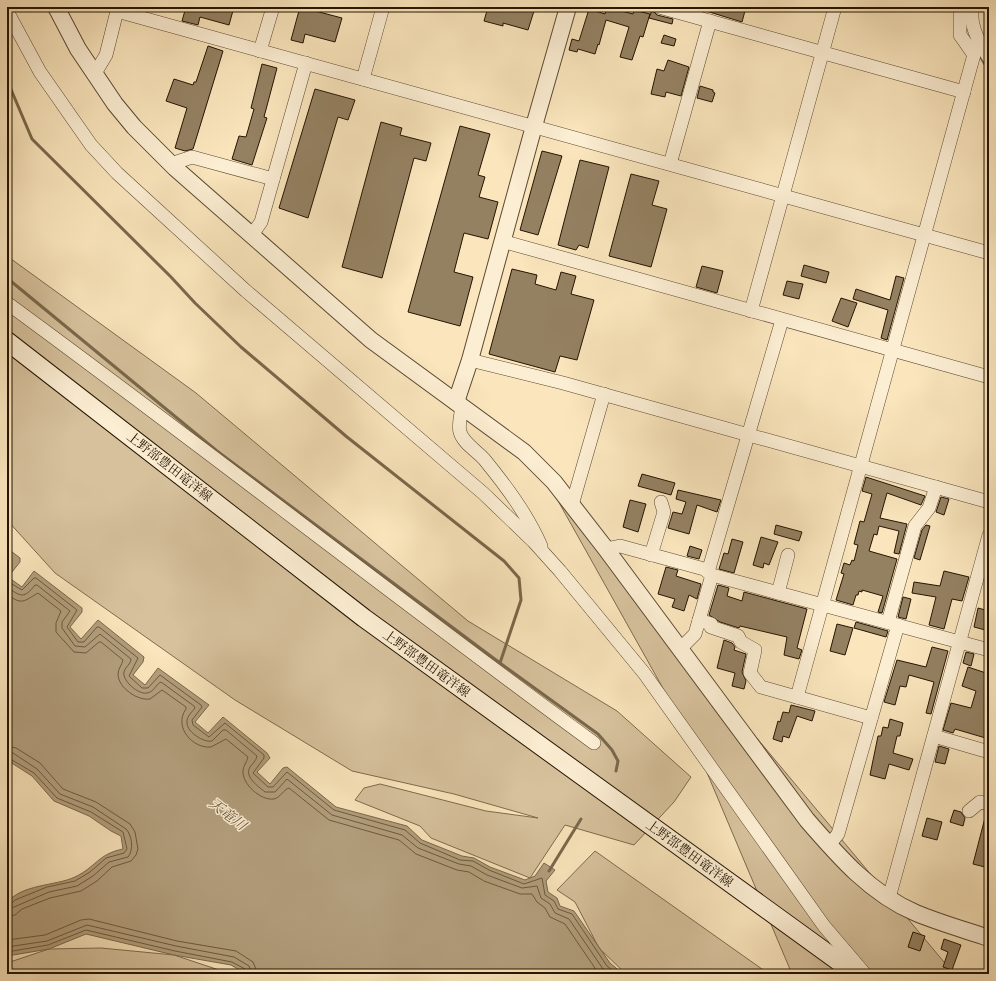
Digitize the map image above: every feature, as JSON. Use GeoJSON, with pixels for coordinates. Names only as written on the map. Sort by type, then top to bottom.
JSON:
{"type":"FeatureCollection","features":[{"type":"Feature","properties":{"kind":"main road","name":"上野部豊田竜洋線"},"geometry":{"type":"LineString","coordinates":[[7,341],[364,618],[856,974]]}},
{"type":"Feature","properties":{"kind":"street"},"geometry":{"type":"LineString","coordinates":[[56,7],[78,49],[94,74],[134,127],[171,164],[251,236],[371,340],[524,452],[554,482],[606,549],[807,820],[863,880],[889,898],[915,913],[989,938]]}},
{"type":"Feature","properties":{"kind":"street"},"geometry":{"type":"LineString","coordinates":[[260,51],[272,7]]}},
{"type":"Feature","properties":{"kind":"street"},"geometry":{"type":"LineString","coordinates":[[363,79],[382,7]]}},
{"type":"Feature","properties":{"kind":"street"},"geometry":{"type":"LineString","coordinates":[[544,553],[533,527],[512,496],[483,458],[465,441],[460,431],[459,405],[502,241],[568,7]]}},
{"type":"Feature","properties":{"kind":"street"},"geometry":{"type":"LineString","coordinates":[[659,7],[682,10],[710,21],[964,92]]}},
{"type":"Feature","properties":{"kind":"street"},"geometry":{"type":"LineString","coordinates":[[751,311],[835,7]]}},
{"type":"Feature","properties":{"kind":"street"},"geometry":{"type":"LineString","coordinates":[[960,7],[960,35],[989,58]]}},
{"type":"Feature","properties":{"kind":"street"},"geometry":{"type":"LineString","coordinates":[[797,697],[976,49],[973,24],[973,7]]}},
{"type":"Feature","properties":{"kind":"street"},"geometry":{"type":"LineString","coordinates":[[94,74],[106,56],[118,9],[260,51],[989,253]]}},
{"type":"Feature","properties":{"kind":"street"},"geometry":{"type":"LineString","coordinates":[[7,10],[40,72],[91,145],[117,173],[252,296],[483,493],[544,553],[600,618],[644,673],[824,926],[865,974]]}},
{"type":"Feature","properties":{"kind":"street"},"geometry":{"type":"LineString","coordinates":[[670,164],[710,21]]}},
{"type":"Feature","properties":{"kind":"street"},"geometry":{"type":"LineString","coordinates":[[251,236],[261,222],[306,63]]}},
{"type":"Feature","properties":{"kind":"street"},"geometry":{"type":"LineString","coordinates":[[171,164],[192,156],[272,179]]}},
{"type":"Feature","properties":{"kind":"street"},"geometry":{"type":"LineString","coordinates":[[502,241],[989,377]]}},
{"type":"Feature","properties":{"kind":"street"},"geometry":{"type":"LineString","coordinates":[[7,303],[135,397],[499,674],[594,743]]}},
{"type":"Feature","properties":{"kind":"street"},"geometry":{"type":"LineString","coordinates":[[680,649],[695,634],[710,574],[782,320]]}},
{"type":"Feature","properties":{"kind":"street"},"geometry":{"type":"LineString","coordinates":[[470,360],[604,394],[989,502]]}},
{"type":"Feature","properties":{"kind":"street"},"geometry":{"type":"LineString","coordinates":[[572,505],[604,394]]}},
{"type":"Feature","properties":{"kind":"street"},"geometry":{"type":"LineString","coordinates":[[829,845],[838,834],[871,718],[915,526],[929,508],[936,487]]}},
{"type":"Feature","properties":{"kind":"street"},"geometry":{"type":"LineString","coordinates":[[651,555],[664,512],[660,502]]}},
{"type":"Feature","properties":{"kind":"street"},"geometry":{"type":"LineString","coordinates":[[889,898],[989,536]]}},
{"type":"Feature","properties":{"kind":"street"},"geometry":{"type":"LineString","coordinates":[[606,549],[620,546],[704,569],[710,574],[989,650]]}},
{"type":"Feature","properties":{"kind":"street"},"geometry":{"type":"LineString","coordinates":[[778,593],[788,555]]}},
{"type":"Feature","properties":{"kind":"street"},"geometry":{"type":"LineString","coordinates":[[699,620],[711,624],[711,627],[738,636],[741,642],[755,650],[750,673],[761,686],[871,718]]}},
{"type":"Feature","properties":{"kind":"street"},"geometry":{"type":"LineString","coordinates":[[934,736],[989,752]]}},
{"type":"Feature","properties":{"kind":"street"},"geometry":{"type":"LineString","coordinates":[[969,811],[980,802],[989,804]]}},
{"type":"Feature","properties":{"kind":"shaded area"},"geometry":{"type":"Polygon","coordinates":[[[7,256],[196,393],[468,621],[617,711],[691,777],[674,802],[634,845],[565,825],[530,878],[431,838],[420,826],[355,800],[364,788],[380,784],[486,811],[538,818],[454,794],[352,771],[235,700],[55,573],[7,520],[7,256]]]}},
{"type":"Feature","properties":{"kind":"shaded area"},"geometry":{"type":"Polygon","coordinates":[[[557,499],[954,974],[792,974],[697,749],[557,499]]]}},
{"type":"Feature","properties":{"kind":"shaded area"},"geometry":{"type":"Polygon","coordinates":[[[595,851],[769,974],[626,974],[599,948],[575,902],[557,890],[595,851]]]}},
{"type":"Feature","properties":{"kind":"shaded area"},"geometry":{"type":"Polygon","coordinates":[[[101,948],[174,955],[231,974],[7,974],[7,963],[49,949],[101,948]]]}},
{"type":"Feature","properties":{"kind":"water","name":"天竜川"},"geometry":{"type":"Polygon","coordinates":[[[7,548],[20,558],[20,562],[8,577],[22,587],[34,571],[82,608],[82,612],[70,627],[81,639],[98,620],[144,657],[143,662],[133,675],[145,685],[158,668],[209,705],[195,722],[208,733],[223,717],[267,753],[270,758],[257,772],[270,784],[283,768],[287,767],[336,807],[407,826],[422,840],[462,856],[474,858],[490,867],[525,880],[535,876],[544,863],[555,870],[546,881],[548,892],[557,898],[560,906],[574,911],[610,963],[623,974],[246,974],[231,965],[174,955],[86,934],[49,949],[7,956],[7,903],[13,897],[21,892],[39,886],[75,877],[88,869],[102,857],[123,849],[121,836],[89,816],[54,801],[32,776],[7,760],[7,548]]]}},
{"type":"Feature","properties":{"kind":"building"},"geometry":{"type":"Polygon","coordinates":[[[186,7],[234,7],[229,25],[200,17],[198,25],[182,21],[186,7]]]}},
{"type":"Feature","properties":{"kind":"building"},"geometry":{"type":"Polygon","coordinates":[[[300,7],[342,18],[335,42],[305,34],[303,43],[291,40],[300,7]]]}},
{"type":"Feature","properties":{"kind":"building"},"geometry":{"type":"Polygon","coordinates":[[[488,7],[519,7],[534,11],[528,30],[503,23],[503,26],[484,21],[488,7]]]}},
{"type":"Feature","properties":{"kind":"building"},"geometry":{"type":"Polygon","coordinates":[[[607,7],[633,14],[634,10],[650,14],[643,37],[640,36],[632,60],[620,57],[629,27],[606,20],[595,54],[578,49],[577,52],[569,50],[572,39],[579,41],[589,9],[605,14],[607,7]]]}},
{"type":"Feature","properties":{"kind":"building"},"geometry":{"type":"Polygon","coordinates":[[[693,7],[746,7],[742,22],[693,7]]]}},
{"type":"Feature","properties":{"kind":"building"},"geometry":{"type":"Polygon","coordinates":[[[652,10],[657,15],[673,19],[672,24],[649,18],[652,10]]]}},
{"type":"Feature","properties":{"kind":"building"},"geometry":{"type":"Polygon","coordinates":[[[664,35],[676,39],[674,46],[661,43],[664,35]]]}},
{"type":"Feature","properties":{"kind":"building"},"geometry":{"type":"Polygon","coordinates":[[[208,46],[223,51],[193,149],[185,151],[175,148],[187,108],[166,101],[174,79],[193,85],[194,82],[196,82],[208,46]]]}},
{"type":"Feature","properties":{"kind":"building"},"geometry":{"type":"Polygon","coordinates":[[[668,60],[689,67],[681,96],[666,92],[665,97],[651,94],[657,69],[664,71],[668,60]]]}},
{"type":"Feature","properties":{"kind":"building"},"geometry":{"type":"Polygon","coordinates":[[[262,64],[277,68],[264,117],[267,118],[252,165],[232,159],[239,136],[246,137],[254,109],[251,108],[262,64]]]}},
{"type":"Feature","properties":{"kind":"building"},"geometry":{"type":"Polygon","coordinates":[[[700,86],[713,90],[715,93],[712,102],[697,98],[700,86]]]}},
{"type":"Feature","properties":{"kind":"building"},"geometry":{"type":"Polygon","coordinates":[[[315,89],[355,100],[348,120],[338,117],[308,218],[279,208],[315,89]]]}},
{"type":"Feature","properties":{"kind":"building"},"geometry":{"type":"Polygon","coordinates":[[[381,122],[402,128],[400,135],[431,143],[426,161],[414,158],[382,278],[342,267],[381,122]]]}},
{"type":"Feature","properties":{"kind":"building"},"geometry":{"type":"Polygon","coordinates":[[[460,126],[490,134],[478,175],[485,177],[479,197],[498,202],[488,239],[464,233],[454,272],[473,277],[460,326],[408,312],[460,126]]]}},
{"type":"Feature","properties":{"kind":"building"},"geometry":{"type":"Polygon","coordinates":[[[542,151],[562,156],[538,235],[520,230],[542,151]]]}},
{"type":"Feature","properties":{"kind":"building"},"geometry":{"type":"Polygon","coordinates":[[[580,160],[609,167],[588,248],[579,245],[576,250],[558,245],[580,160]]]}},
{"type":"Feature","properties":{"kind":"building"},"geometry":{"type":"Polygon","coordinates":[[[631,174],[659,181],[652,205],[667,209],[651,267],[609,256],[631,174]]]}},
{"type":"Feature","properties":{"kind":"building"},"geometry":{"type":"Polygon","coordinates":[[[804,265],[829,272],[826,283],[801,276],[804,265]]]}},
{"type":"Feature","properties":{"kind":"building"},"geometry":{"type":"Polygon","coordinates":[[[702,266],[723,271],[717,293],[696,287],[702,266]]]}},
{"type":"Feature","properties":{"kind":"building"},"geometry":{"type":"Polygon","coordinates":[[[512,269],[537,275],[535,284],[556,290],[561,272],[576,276],[571,294],[594,300],[577,360],[560,356],[555,372],[489,354],[512,269]]]}},
{"type":"Feature","properties":{"kind":"building"},"geometry":{"type":"Polygon","coordinates":[[[896,276],[904,278],[887,340],[881,338],[888,310],[853,299],[856,289],[890,300],[896,276]]]}},
{"type":"Feature","properties":{"kind":"building"},"geometry":{"type":"Polygon","coordinates":[[[787,281],[803,284],[799,299],[783,295],[787,281]]]}},
{"type":"Feature","properties":{"kind":"building"},"geometry":{"type":"Polygon","coordinates":[[[841,298],[857,303],[848,327],[832,321],[841,298]]]}},
{"type":"Feature","properties":{"kind":"building"},"geometry":{"type":"Polygon","coordinates":[[[642,474],[675,483],[671,495],[638,486],[642,474]]]}},
{"type":"Feature","properties":{"kind":"building"},"geometry":{"type":"Polygon","coordinates":[[[866,477],[925,496],[921,505],[887,493],[880,518],[907,524],[899,554],[894,553],[899,531],[879,526],[877,535],[874,534],[869,551],[897,559],[882,613],[878,612],[883,596],[862,590],[862,592],[859,591],[858,595],[856,595],[853,605],[836,600],[844,574],[841,573],[844,563],[850,565],[852,560],[854,561],[858,545],[854,544],[860,521],[864,522],[872,494],[862,491],[866,477]]]}},
{"type":"Feature","properties":{"kind":"building"},"geometry":{"type":"Polygon","coordinates":[[[678,490],[721,500],[717,512],[697,505],[689,534],[668,528],[673,512],[682,514],[686,502],[676,499],[678,490]]]}},
{"type":"Feature","properties":{"kind":"building"},"geometry":{"type":"Polygon","coordinates":[[[941,497],[949,499],[944,515],[936,512],[941,497]]]}},
{"type":"Feature","properties":{"kind":"building"},"geometry":{"type":"Polygon","coordinates":[[[630,500],[646,504],[638,532],[623,527],[630,500]]]}},
{"type":"Feature","properties":{"kind":"building"},"geometry":{"type":"Polygon","coordinates":[[[776,525],[802,532],[799,541],[774,534],[776,525]]]}},
{"type":"Feature","properties":{"kind":"building"},"geometry":{"type":"Polygon","coordinates":[[[926,525],[930,526],[920,560],[914,558],[922,530],[926,525]]]}},
{"type":"Feature","properties":{"kind":"building"},"geometry":{"type":"Polygon","coordinates":[[[761,537],[778,542],[769,565],[764,563],[763,568],[753,565],[761,537]]]}},
{"type":"Feature","properties":{"kind":"building"},"geometry":{"type":"Polygon","coordinates":[[[732,539],[743,542],[734,573],[719,569],[724,553],[728,554],[732,539]]]}},
{"type":"Feature","properties":{"kind":"building"},"geometry":{"type":"Polygon","coordinates":[[[690,546],[702,550],[699,559],[687,556],[690,546]]]}},
{"type":"Feature","properties":{"kind":"building"},"geometry":{"type":"Polygon","coordinates":[[[666,567],[678,570],[676,576],[701,584],[697,599],[689,595],[684,611],[672,607],[675,599],[658,594],[666,567]]]}},
{"type":"Feature","properties":{"kind":"building"},"geometry":{"type":"Polygon","coordinates":[[[944,571],[969,577],[962,601],[952,599],[944,629],[929,625],[936,597],[912,593],[914,582],[940,586],[944,571]]]}},
{"type":"Feature","properties":{"kind":"building"},"geometry":{"type":"Polygon","coordinates":[[[718,585],[729,588],[727,596],[742,601],[744,592],[807,609],[797,648],[802,650],[799,659],[784,655],[787,637],[740,626],[739,628],[720,622],[709,615],[718,585]]]}},
{"type":"Feature","properties":{"kind":"building"},"geometry":{"type":"Polygon","coordinates":[[[903,597],[911,599],[906,619],[898,617],[903,597]]]}},
{"type":"Feature","properties":{"kind":"building"},"geometry":{"type":"Polygon","coordinates":[[[978,608],[989,611],[989,631],[974,627],[978,608]]]}},
{"type":"Feature","properties":{"kind":"building"},"geometry":{"type":"Polygon","coordinates":[[[856,622],[888,631],[886,637],[854,628],[856,622]]]}},
{"type":"Feature","properties":{"kind":"building"},"geometry":{"type":"Polygon","coordinates":[[[837,624],[853,628],[845,655],[830,651],[837,624]]]}},
{"type":"Feature","properties":{"kind":"building"},"geometry":{"type":"Polygon","coordinates":[[[724,640],[732,643],[735,647],[734,650],[746,654],[742,672],[746,681],[744,689],[732,686],[735,673],[717,668],[724,640]]]}},
{"type":"Feature","properties":{"kind":"building"},"geometry":{"type":"Polygon","coordinates":[[[932,647],[948,651],[931,714],[926,713],[934,682],[909,675],[906,687],[900,686],[895,705],[884,702],[897,660],[926,667],[932,647]]]}},
{"type":"Feature","properties":{"kind":"building"},"geometry":{"type":"Polygon","coordinates":[[[966,652],[974,654],[971,666],[963,663],[966,652]]]}},
{"type":"Feature","properties":{"kind":"building"},"geometry":{"type":"Polygon","coordinates":[[[968,667],[989,674],[989,739],[955,729],[953,733],[943,730],[951,703],[971,708],[976,691],[962,686],[968,667]]]}},
{"type":"Feature","properties":{"kind":"building"},"geometry":{"type":"Polygon","coordinates":[[[791,705],[815,711],[812,721],[797,716],[789,738],[783,736],[782,742],[773,739],[778,721],[780,722],[783,712],[789,713],[791,705]]]}},
{"type":"Feature","properties":{"kind":"building"},"geometry":{"type":"Polygon","coordinates":[[[890,719],[903,723],[900,736],[897,736],[893,753],[913,759],[909,770],[889,764],[885,779],[870,775],[878,736],[881,736],[883,727],[888,728],[890,719]]]}},
{"type":"Feature","properties":{"kind":"building"},"geometry":{"type":"Polygon","coordinates":[[[939,746],[949,749],[945,764],[935,762],[939,746]]]}},
{"type":"Feature","properties":{"kind":"building"},"geometry":{"type":"Polygon","coordinates":[[[954,810],[961,812],[965,818],[963,826],[950,822],[954,810]]]}},
{"type":"Feature","properties":{"kind":"building"},"geometry":{"type":"Polygon","coordinates":[[[986,814],[989,815],[989,868],[973,864],[986,814]]]}},
{"type":"Feature","properties":{"kind":"building"},"geometry":{"type":"Polygon","coordinates":[[[927,818],[942,822],[937,840],[922,836],[927,818]]]}},
{"type":"Feature","properties":{"kind":"building"},"geometry":{"type":"Polygon","coordinates":[[[913,932],[925,936],[920,951],[908,947],[913,932]]]}},
{"type":"Feature","properties":{"kind":"building"},"geometry":{"type":"Polygon","coordinates":[[[944,939],[961,945],[952,970],[943,967],[948,952],[941,949],[944,939]]]}},
{"type":"Feature","properties":{"kind":"waterway"},"geometry":{"type":"LineString","coordinates":[[979,54],[989,71]]}},
{"type":"Feature","properties":{"kind":"waterway"},"geometry":{"type":"LineString","coordinates":[[7,80],[32,139],[171,277],[195,303],[241,347],[347,437],[504,561],[519,578],[521,600],[500,663]]}},
{"type":"Feature","properties":{"kind":"waterway"},"geometry":{"type":"LineString","coordinates":[[7,278],[217,451],[500,663],[598,734],[612,750],[618,761],[616,771]]}},
{"type":"Feature","properties":{"kind":"waterway"},"geometry":{"type":"LineString","coordinates":[[549,871],[581,819]]}}]}
